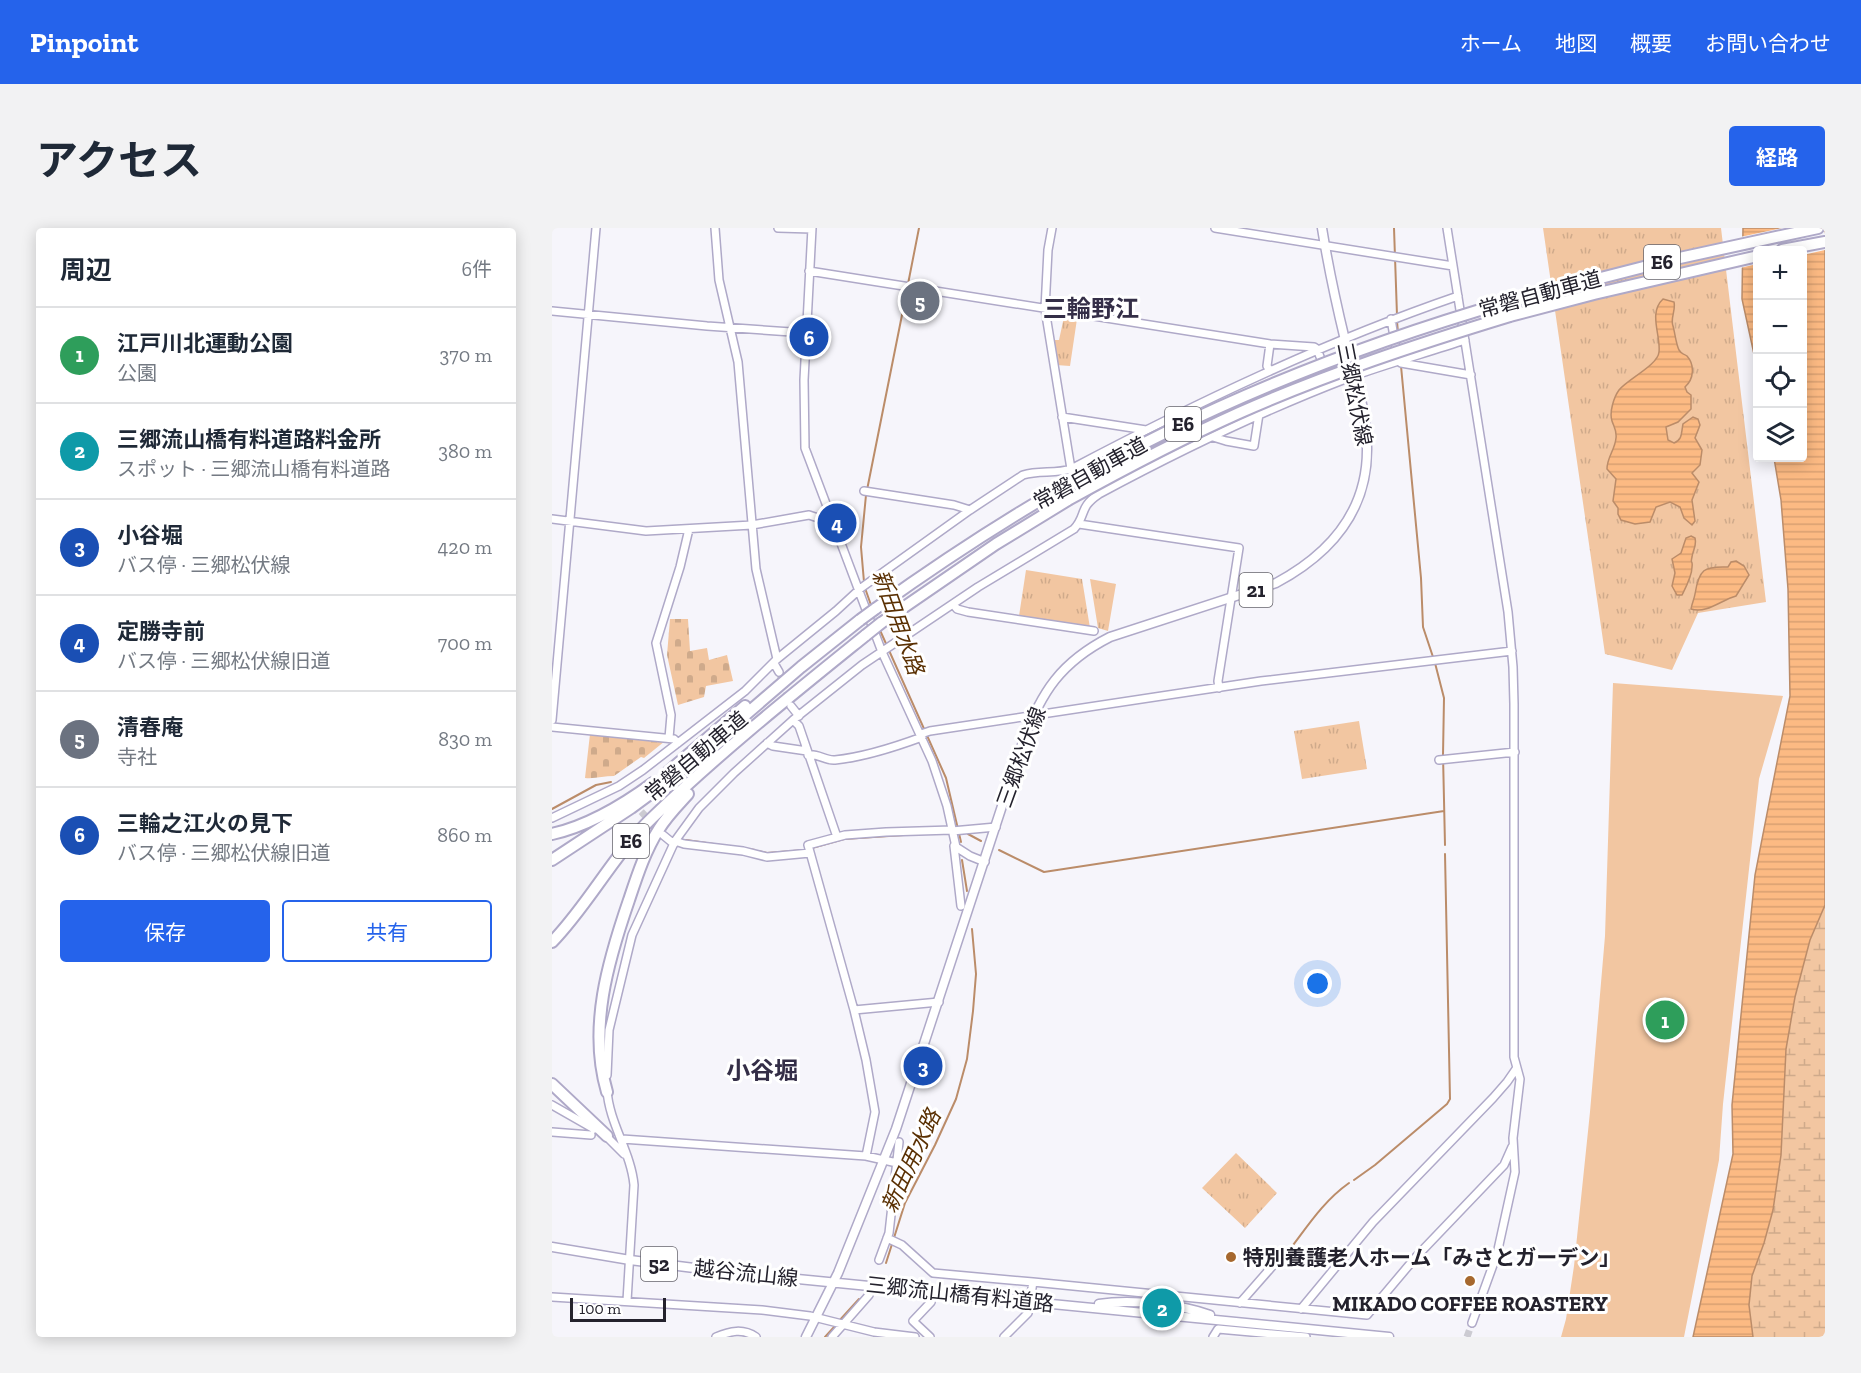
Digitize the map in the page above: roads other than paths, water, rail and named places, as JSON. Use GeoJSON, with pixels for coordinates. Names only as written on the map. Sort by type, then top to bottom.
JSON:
{"type":"FeatureCollection","features":[{"type":"Feature","properties":{"kind":"highway","name":"常磐自動車道"},"geometry":{"type":"LineString","coordinates":[[552,860],[631,808],[673,777],[875,609],[987,532],[1117,457],[1234,399],[1388,339],[1476,311],[1591,279],[1818,228]]}},
{"type":"Feature","properties":{"kind":"highway"},"geometry":{"type":"LineString","coordinates":[[1804,246],[1825,242]]}},
{"type":"Feature","properties":{"kind":"highway","name":"常磐自動車道"},"geometry":{"type":"LineString","coordinates":[[552,942],[584,907],[639,832],[772,711],[881,624],[996,544],[1068,500],[1240,413],[1314,382],[1393,353],[1509,316],[1753,257]]}},
{"type":"Feature","properties":{"kind":"highway"},"geometry":{"type":"LineString","coordinates":[[552,834],[580,826],[626,802],[668,772],[745,706],[764,699]]}},
{"type":"Feature","properties":{"kind":"highway"},"geometry":{"type":"LineString","coordinates":[[607,1092],[602,1075],[601,1015],[606,975],[616,936],[642,861],[660,826],[724,753]]}},
{"type":"Feature","properties":{"kind":"highway"},"geometry":{"type":"LineString","coordinates":[[552,1084],[607,1136]]}},
{"type":"Feature","properties":{"kind":"main road","name":"三郷松伏線"},"geometry":{"type":"LineString","coordinates":[[806,1337],[834,1282],[883,1160],[939,1002],[1033,716],[1056,677],[1079,655],[1096,644],[1136,628],[1276,583],[1300,570],[1332,543],[1351,515],[1363,483],[1367,463],[1365,426],[1322,228]]}},
{"type":"Feature","properties":{"kind":"main road","name":"越谷流山線"},"geometry":{"type":"LineString","coordinates":[[552,1247],[726,1272],[834,1282]]}},
{"type":"Feature","properties":{"kind":"main road","name":"三郷流山橋有料道路"},"geometry":{"type":"LineString","coordinates":[[834,1282],[1389,1337]]}},
{"type":"Feature","properties":{"kind":"street"},"geometry":{"type":"LineString","coordinates":[[552,720],[596,228]]}},
{"type":"Feature","properties":{"kind":"street"},"geometry":{"type":"LineString","coordinates":[[715,228],[718,280],[738,362],[757,575],[777,665]]}},
{"type":"Feature","properties":{"kind":"street"},"geometry":{"type":"LineString","coordinates":[[778,228],[812,228],[803,411],[805,448],[832,518],[863,587],[941,786],[954,840],[961,906]]}},
{"type":"Feature","properties":{"kind":"street"},"geometry":{"type":"LineString","coordinates":[[1052,228],[1048,250],[1045,309],[1062,417],[1073,468],[1092,498]]}},
{"type":"Feature","properties":{"kind":"street"},"geometry":{"type":"LineString","coordinates":[[1215,228],[1453,266]]}},
{"type":"Feature","properties":{"kind":"street"},"geometry":{"type":"LineString","coordinates":[[887,1238],[897,1242],[933,1273],[1367,1315],[1415,1258],[1508,1159],[1513,1138],[1520,1079],[1515,1069],[1514,1057],[1515,752],[1512,651],[1508,612],[1447,228]]}},
{"type":"Feature","properties":{"kind":"street"},"geometry":{"type":"LineString","coordinates":[[809,271],[1270,344],[1317,349]]}},
{"type":"Feature","properties":{"kind":"street"},"geometry":{"type":"LineString","coordinates":[[552,818],[619,786],[777,665],[863,587],[1023,475],[1031,472],[1061,472],[1073,468],[1317,349],[1395,317],[1458,296]]}},
{"type":"Feature","properties":{"kind":"street"},"geometry":{"type":"LineString","coordinates":[[552,311],[806,333]]}},
{"type":"Feature","properties":{"kind":"street"},"geometry":{"type":"LineString","coordinates":[[1395,317],[1400,362]]}},
{"type":"Feature","properties":{"kind":"street"},"geometry":{"type":"LineString","coordinates":[[627,1301],[634,1185],[630,1163],[612,1114],[607,1092],[609,1030],[632,935],[674,843],[699,808],[767,743],[862,665],[953,604],[1074,529],[1079,524],[1087,502],[1092,498],[1212,436],[1263,413],[1355,376],[1465,340]]}},
{"type":"Feature","properties":{"kind":"street"},"geometry":{"type":"LineString","coordinates":[[1270,344],[1267,366],[1270,371]]}},
{"type":"Feature","properties":{"kind":"street"},"geometry":{"type":"LineString","coordinates":[[1317,349],[1331,385]]}},
{"type":"Feature","properties":{"kind":"street"},"geometry":{"type":"LineString","coordinates":[[1400,362],[1471,375]]}},
{"type":"Feature","properties":{"kind":"street"},"geometry":{"type":"LineString","coordinates":[[1212,436],[1254,446],[1263,413],[1252,379]]}},
{"type":"Feature","properties":{"kind":"street"},"geometry":{"type":"LineString","coordinates":[[1062,417],[1147,430],[1166,459]]}},
{"type":"Feature","properties":{"kind":"street"},"geometry":{"type":"LineString","coordinates":[[868,492],[954,504],[970,510]]}},
{"type":"Feature","properties":{"kind":"street"},"geometry":{"type":"LineString","coordinates":[[552,519],[646,531],[752,525],[809,515],[821,519],[832,518]]}},
{"type":"Feature","properties":{"kind":"street"},"geometry":{"type":"LineString","coordinates":[[1079,524],[1239,548],[1218,681],[1219,688]]}},
{"type":"Feature","properties":{"kind":"street"},"geometry":{"type":"LineString","coordinates":[[669,738],[671,715],[656,643],[680,567],[688,529]]}},
{"type":"Feature","properties":{"kind":"street"},"geometry":{"type":"LineString","coordinates":[[953,604],[957,609],[968,612],[1094,631]]}},
{"type":"Feature","properties":{"kind":"street"},"geometry":{"type":"LineString","coordinates":[[767,743],[834,761],[905,744],[930,730],[1321,673],[1512,651]]}},
{"type":"Feature","properties":{"kind":"street"},"geometry":{"type":"LineString","coordinates":[[791,706],[837,837]]}},
{"type":"Feature","properties":{"kind":"street"},"geometry":{"type":"LineString","coordinates":[[552,727],[669,738],[678,743]]}},
{"type":"Feature","properties":{"kind":"street"},"geometry":{"type":"LineString","coordinates":[[1440,760],[1515,752]]}},
{"type":"Feature","properties":{"kind":"street"},"geometry":{"type":"LineString","coordinates":[[619,786],[626,796]]}},
{"type":"Feature","properties":{"kind":"street"},"geometry":{"type":"LineString","coordinates":[[866,1156],[875,1112],[866,1060],[808,845],[837,837],[886,832],[952,831],[996,827]]}},
{"type":"Feature","properties":{"kind":"street"},"geometry":{"type":"LineString","coordinates":[[663,835],[674,843],[743,851],[767,857],[810,853]]}},
{"type":"Feature","properties":{"kind":"street"},"geometry":{"type":"LineString","coordinates":[[954,840],[960,851],[985,862]]}},
{"type":"Feature","properties":{"kind":"street"},"geometry":{"type":"LineString","coordinates":[[854,1010],[939,1002]]}},
{"type":"Feature","properties":{"kind":"street"},"geometry":{"type":"LineString","coordinates":[[1301,1309],[1373,1222],[1493,1098],[1515,1069]]}},
{"type":"Feature","properties":{"kind":"street"},"geometry":{"type":"LineString","coordinates":[[552,1105],[607,1136],[618,1146],[630,1163]]}},
{"type":"Feature","properties":{"kind":"street"},"geometry":{"type":"LineString","coordinates":[[552,1132],[591,1135]]}},
{"type":"Feature","properties":{"kind":"street"},"geometry":{"type":"LineString","coordinates":[[1472,1323],[1499,1246],[1515,1172],[1513,1138]]}},
{"type":"Feature","properties":{"kind":"street"},"geometry":{"type":"LineString","coordinates":[[622,1139],[866,1156],[897,1163]]}},
{"type":"Feature","properties":{"kind":"street"},"geometry":{"type":"LineString","coordinates":[[879,1260],[887,1238],[899,1142]]}},
{"type":"Feature","properties":{"kind":"street"},"geometry":{"type":"LineString","coordinates":[[1240,1303],[1276,1262]]}},
{"type":"Feature","properties":{"kind":"street"},"geometry":{"type":"LineString","coordinates":[[1004,1337],[1028,1313],[1033,1282]]}},
{"type":"Feature","properties":{"kind":"street"},"geometry":{"type":"LineString","coordinates":[[832,1337],[869,1296]]}},
{"type":"Feature","properties":{"kind":"street"},"geometry":{"type":"LineString","coordinates":[[552,1297],[762,1310],[817,1318],[874,1332],[915,1337]]}},
{"type":"Feature","properties":{"kind":"street"},"geometry":{"type":"LineString","coordinates":[[930,1337],[913,1321],[931,1302]]}},
{"type":"Feature","properties":{"kind":"street"},"geometry":{"type":"LineString","coordinates":[[1214,1337],[1218,1329],[1306,1337]]}},
{"type":"Feature","properties":{"kind":"street"},"geometry":{"type":"LineString","coordinates":[[716,1337],[739,1331],[756,1337]]}},
{"type":"Feature","properties":{"kind":"waterway","name":"新田用水路"},"geometry":{"type":"LineString","coordinates":[[908,284],[919,228]]}},
{"type":"Feature","properties":{"kind":"waterway"},"geometry":{"type":"LineString","coordinates":[[1394,228],[1397,315]]}},
{"type":"Feature","properties":{"kind":"waterway","name":"新田用水路"},"geometry":{"type":"LineString","coordinates":[[864,582],[861,547],[866,495],[907,290]]}},
{"type":"Feature","properties":{"kind":"waterway"},"geometry":{"type":"LineString","coordinates":[[1397,321],[1398,333]]}},
{"type":"Feature","properties":{"kind":"waterway"},"geometry":{"type":"LineString","coordinates":[[1401,366],[1421,578],[1423,627],[1433,657]]}},
{"type":"Feature","properties":{"kind":"waterway","name":"新田用水路"},"geometry":{"type":"LineString","coordinates":[[865,588],[872,608]]}},
{"type":"Feature","properties":{"kind":"waterway","name":"新田用水路"},"geometry":{"type":"LineString","coordinates":[[879,628],[946,778],[961,842]]}},
{"type":"Feature","properties":{"kind":"waterway"},"geometry":{"type":"LineString","coordinates":[[1435,663],[1444,698],[1445,845]]}},
{"type":"Feature","properties":{"kind":"waterway"},"geometry":{"type":"LineString","coordinates":[[552,809],[596,785],[611,782]]}},
{"type":"Feature","properties":{"kind":"waterway"},"geometry":{"type":"LineString","coordinates":[[999,850],[1044,872],[1444,811]]}},
{"type":"Feature","properties":{"kind":"waterway"},"geometry":{"type":"LineString","coordinates":[[812,848],[844,839],[919,834]]}},
{"type":"Feature","properties":{"kind":"waterway"},"geometry":{"type":"LineString","coordinates":[[968,834],[981,841]]}},
{"type":"Feature","properties":{"kind":"waterway"},"geometry":{"type":"LineString","coordinates":[[686,840],[755,850]]}},
{"type":"Feature","properties":{"kind":"waterway"},"geometry":{"type":"LineString","coordinates":[[758,851],[767,853],[805,850]]}},
{"type":"Feature","properties":{"kind":"waterway"},"geometry":{"type":"LineString","coordinates":[[1354,1180],[1375,1165],[1450,1099],[1445,854]]}},
{"type":"Feature","properties":{"kind":"waterway","name":"新田用水路"},"geometry":{"type":"LineString","coordinates":[[962,860],[967,891]]}},
{"type":"Feature","properties":{"kind":"waterway","name":"新田用水路"},"geometry":{"type":"LineString","coordinates":[[886,1263],[905,1203],[956,1099],[967,1059],[976,974],[972,929]]}},
{"type":"Feature","properties":{"kind":"waterway"},"geometry":{"type":"LineString","coordinates":[[1278,1264],[1319,1211],[1349,1183]]}},
{"type":"Feature","properties":{"kind":"waterway","name":"新田用水路"},"geometry":{"type":"LineString","coordinates":[[839,1321],[859,1299]]}},
{"type":"Feature","properties":{"kind":"waterway","name":"新田用水路"},"geometry":{"type":"LineString","coordinates":[[825,1337],[835,1326]]}},
{"type":"Feature","properties":{"kind":"tunnel"},"geometry":{"type":"LineString","coordinates":[[779,672],[789,700]]}},
{"type":"Feature","properties":{"kind":"tunnel"},"geometry":{"type":"LineString","coordinates":[[634,804],[651,822]]}},
{"type":"Feature","properties":{"kind":"tunnel"},"geometry":{"type":"LineString","coordinates":[[1467,1337],[1472,1323]]}},
{"type":"Feature","properties":{"kind":"place","name":"清春庵"},"geometry":{"type":"Point","coordinates":[920,301]}},
{"type":"Feature","properties":{"kind":"place","name":"三輪之江火の見下"},"geometry":{"type":"Point","coordinates":[809,337]}},
{"type":"Feature","properties":{"kind":"place","name":"定勝寺前"},"geometry":{"type":"Point","coordinates":[837,523]}},
{"type":"Feature","properties":{"kind":"place","name":"江戸川北運動公園"},"geometry":{"type":"Point","coordinates":[1665,1020]}},
{"type":"Feature","properties":{"kind":"place","name":"小谷堀"},"geometry":{"type":"Point","coordinates":[923,1066]}},
{"type":"Feature","properties":{"kind":"place","name":"特別養護老人ホーム「みさとガーデン」"},"geometry":{"type":"Point","coordinates":[1231,1257]}},
{"type":"Feature","properties":{"kind":"place","name":"MIKADO COFFEE ROASTERY"},"geometry":{"type":"Point","coordinates":[1470,1281]}},
{"type":"Feature","properties":{"kind":"place","name":"三郷流山橋有料道路料金所"},"geometry":{"type":"Point","coordinates":[1162,1308]}},
{"type":"Feature","properties":{"kind":"district","name":"三輪野江"},"geometry":{"type":"Point","coordinates":[1091,308]}},
{"type":"Feature","properties":{"kind":"district","name":"小谷堀"},"geometry":{"type":"Point","coordinates":[762,1070]}}]}
